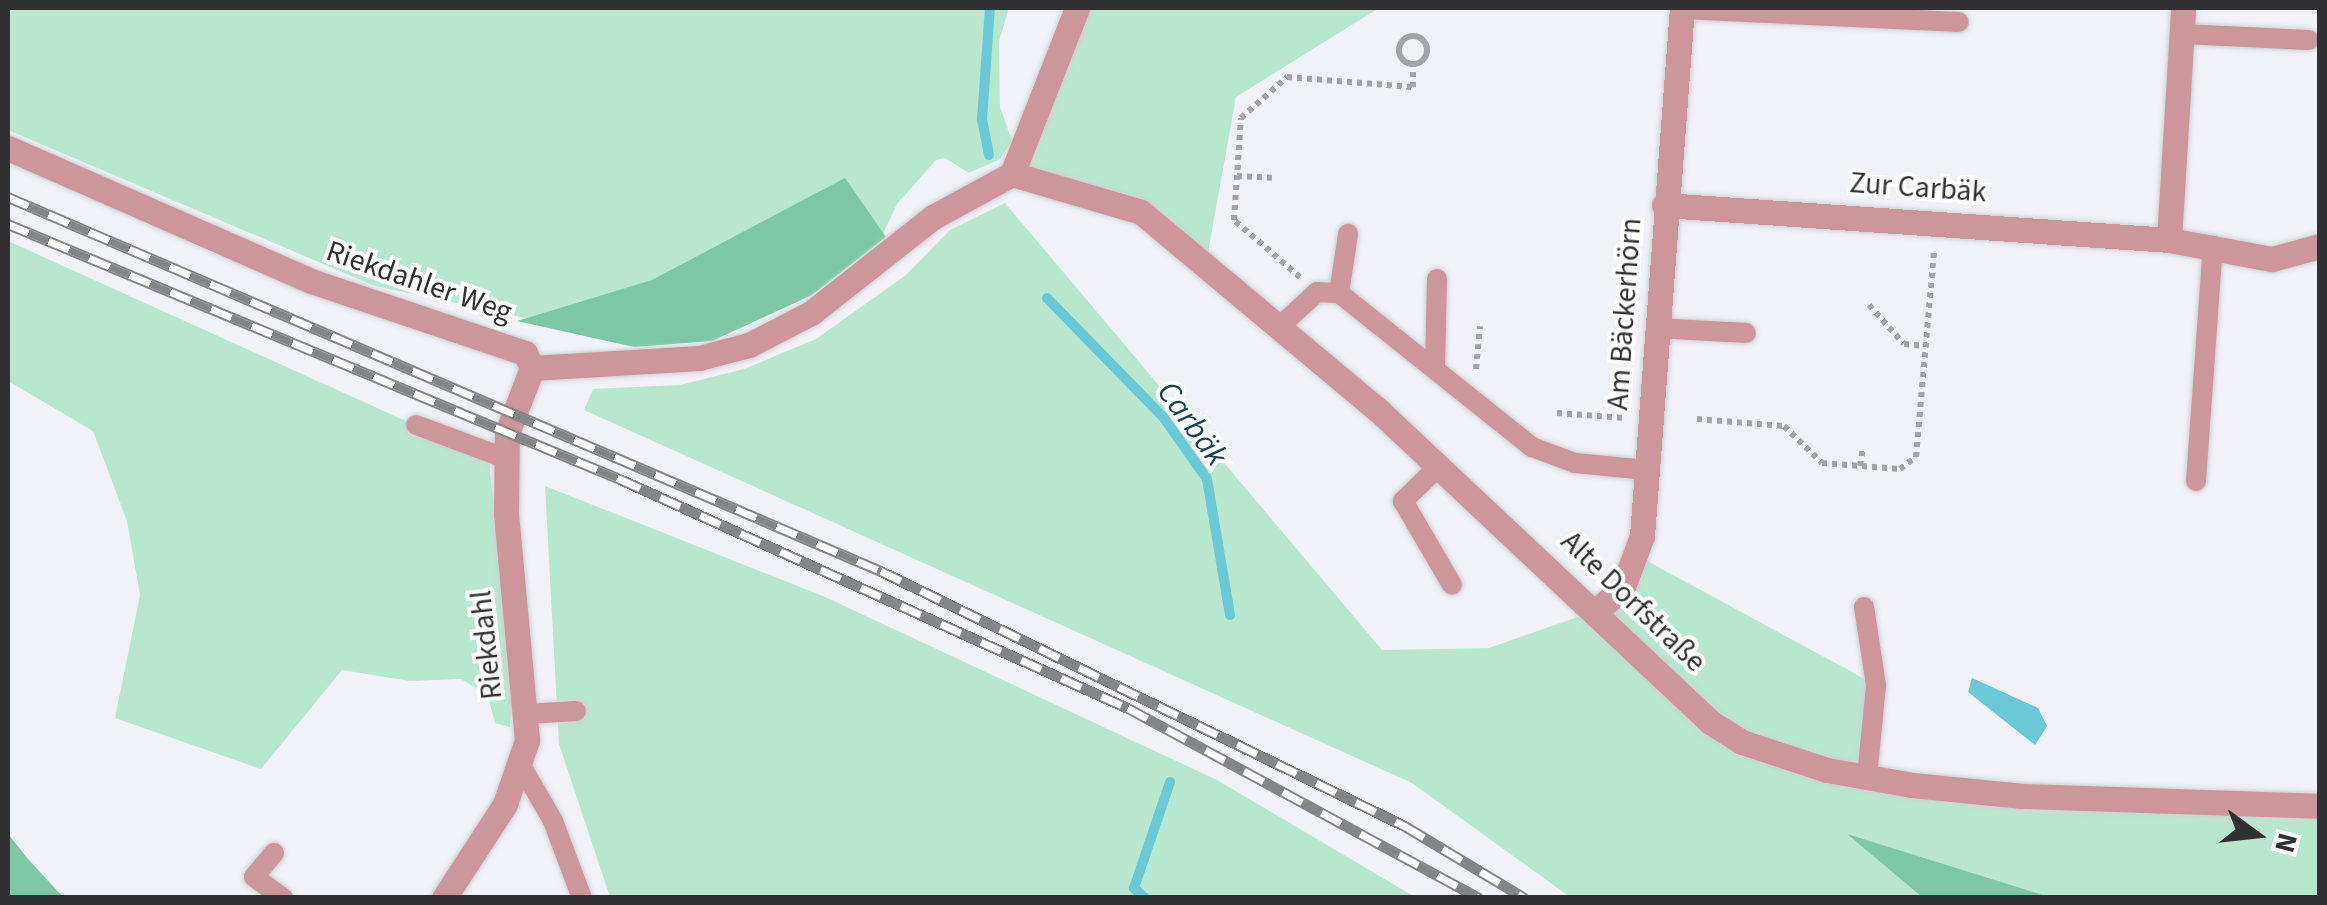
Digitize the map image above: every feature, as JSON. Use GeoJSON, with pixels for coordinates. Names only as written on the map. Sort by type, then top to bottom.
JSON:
{"type":"FeatureCollection","features":[{"type":"Feature","properties":{"kind":"street"},"geometry":{"type":"LineString","coordinates":[[532,368],[658,365],[749,345],[811,313],[958,200],[1012,174],[1077,8]]}},
{"type":"Feature","properties":{"kind":"street","name":"Am Bäckerhörn"},"geometry":{"type":"LineString","coordinates":[[1598,610],[1622,587],[1638,556],[1682,8]]}},
{"type":"Feature","properties":{"kind":"street"},"geometry":{"type":"LineString","coordinates":[[2168,240],[2183,8]]}},
{"type":"Feature","properties":{"kind":"street","name":"Riekdahler Weg"},"geometry":{"type":"LineString","coordinates":[[8,148],[311,280],[525,353],[532,368]]}},
{"type":"Feature","properties":{"kind":"street","name":"Alte Dorfstraße"},"geometry":{"type":"LineString","coordinates":[[1012,174],[1142,212],[1440,465],[1598,610],[1710,722],[1784,758],[1867,777],[2022,796],[2320,806]]}},
{"type":"Feature","properties":{"kind":"street","name":"Zur Carbäk"},"geometry":{"type":"LineString","coordinates":[[1664,206],[1938,221],[2168,240],[2272,259],[2320,246]]}},
{"type":"Feature","properties":{"kind":"street","name":"Riekdahl"},"geometry":{"type":"LineString","coordinates":[[444,898],[506,804],[520,764],[527,714],[506,513],[507,433],[532,368]]}},
{"type":"Feature","properties":{"kind":"lane"},"geometry":{"type":"LineString","coordinates":[[1682,8],[1959,22]]}},
{"type":"Feature","properties":{"kind":"lane"},"geometry":{"type":"LineString","coordinates":[[2182,34],[2309,40]]}},
{"type":"Feature","properties":{"kind":"lane"},"geometry":{"type":"LineString","coordinates":[[1339,293],[1348,234]]}},
{"type":"Feature","properties":{"kind":"lane"},"geometry":{"type":"LineString","coordinates":[[2196,481],[2213,246]]}},
{"type":"Feature","properties":{"kind":"lane"},"geometry":{"type":"LineString","coordinates":[[1435,367],[1438,279]]}},
{"type":"Feature","properties":{"kind":"lane"},"geometry":{"type":"LineString","coordinates":[[1278,328],[1317,292],[1339,293],[1552,456],[1647,470]]}},
{"type":"Feature","properties":{"kind":"lane"},"geometry":{"type":"LineString","coordinates":[[1656,328],[1746,333]]}},
{"type":"Feature","properties":{"kind":"lane"},"geometry":{"type":"LineString","coordinates":[[416,426],[508,458]]}},
{"type":"Feature","properties":{"kind":"lane"},"geometry":{"type":"LineString","coordinates":[[1440,465],[1403,501],[1452,585]]}},
{"type":"Feature","properties":{"kind":"lane"},"geometry":{"type":"LineString","coordinates":[[1864,607],[1876,685],[1867,777]]}},
{"type":"Feature","properties":{"kind":"lane"},"geometry":{"type":"LineString","coordinates":[[527,714],[576,711]]}},
{"type":"Feature","properties":{"kind":"lane"},"geometry":{"type":"LineString","coordinates":[[520,764],[553,821],[582,898]]}},
{"type":"Feature","properties":{"kind":"lane"},"geometry":{"type":"LineString","coordinates":[[274,852],[254,878],[283,898]]}},
{"type":"Feature","properties":{"kind":"path"},"geometry":{"type":"LineString","coordinates":[[1413,35],[1428,46],[1428,55],[1414,65],[1399,55],[1404,38],[1413,35]]}},
{"type":"Feature","properties":{"kind":"path"},"geometry":{"type":"LineString","coordinates":[[1317,292],[1234,220],[1242,118],[1287,77],[1413,87],[1414,65]]}},
{"type":"Feature","properties":{"kind":"path"},"geometry":{"type":"LineString","coordinates":[[1237,176],[1272,178]]}},
{"type":"Feature","properties":{"kind":"path"},"geometry":{"type":"LineString","coordinates":[[1697,419],[1784,426],[1822,463],[1900,469],[1916,457],[1938,221]]}},
{"type":"Feature","properties":{"kind":"path"},"geometry":{"type":"LineString","coordinates":[[1869,305],[1904,344],[1924,346]]}},
{"type":"Feature","properties":{"kind":"path"},"geometry":{"type":"LineString","coordinates":[[1474,400],[1480,326]]}},
{"type":"Feature","properties":{"kind":"path"},"geometry":{"type":"LineString","coordinates":[[1557,414],[1650,420]]}},
{"type":"Feature","properties":{"kind":"path"},"geometry":{"type":"LineString","coordinates":[[1860,466],[1863,448]]}},
{"type":"Feature","properties":{"kind":"green space"},"geometry":{"type":"Polygon","coordinates":[[[8,8],[1009,8],[999,41],[1000,107],[1012,141],[1000,159],[969,173],[945,158],[936,160],[897,204],[882,236],[635,341],[375,286],[8,130],[8,8]]]}},
{"type":"Feature","properties":{"kind":"green space"},"geometry":{"type":"Polygon","coordinates":[[[1077,8],[1379,8],[1236,97],[1208,252],[1134,201],[1012,174],[1077,8]]]}},
{"type":"Feature","properties":{"kind":"green space"},"geometry":{"type":"Polygon","coordinates":[[[845,178],[886,237],[812,295],[712,341],[634,347],[517,321],[652,280],[845,178]]]}},
{"type":"Feature","properties":{"kind":"green space"},"geometry":{"type":"Polygon","coordinates":[[[1005,203],[1382,650],[1489,648],[1598,610],[1638,556],[1876,685],[1867,777],[2319,806],[2319,897],[1570,897],[1412,783],[584,410],[593,389],[680,385],[744,369],[816,339],[906,275],[950,230],[1005,203]]]}},
{"type":"Feature","properties":{"kind":"green space"},"geometry":{"type":"Polygon","coordinates":[[[8,241],[408,422],[408,434],[489,461],[513,696],[510,727],[495,723],[488,696],[461,679],[410,681],[342,670],[261,769],[115,718],[140,595],[127,521],[93,431],[8,381],[8,241]]]}},
{"type":"Feature","properties":{"kind":"green space"},"geometry":{"type":"Polygon","coordinates":[[[545,486],[823,596],[1217,780],[1415,897],[610,897],[559,744],[545,486]]]}},
{"type":"Feature","properties":{"kind":"green space"},"geometry":{"type":"Polygon","coordinates":[[[8,834],[28,859],[63,897],[8,897],[8,834]]]}},
{"type":"Feature","properties":{"kind":"green space"},"geometry":{"type":"Polygon","coordinates":[[[1847,834],[2049,897],[1922,897],[1847,834]]]}},
{"type":"Feature","properties":{"kind":"water"},"geometry":{"type":"Polygon","coordinates":[[[1972,678],[2038,708],[2047,726],[2035,745],[1968,692],[1972,678]]]}},
{"type":"Feature","properties":{"kind":"waterway","name":"Carbäk"},"geometry":{"type":"LineString","coordinates":[[989,155],[982,119],[990,8]]}},
{"type":"Feature","properties":{"kind":"waterway","name":"Carbäk"},"geometry":{"type":"LineString","coordinates":[[1047,298],[1164,418],[1207,479],[1230,615]]}},
{"type":"Feature","properties":{"kind":"waterway","name":"Carbäk"},"geometry":{"type":"LineString","coordinates":[[1145,898],[1134,888],[1170,782]]}},
{"type":"Feature","properties":{"kind":"railway"},"geometry":{"type":"LineString","coordinates":[[8,197],[881,571],[1405,826],[1525,898]]}},
{"type":"Feature","properties":{"kind":"railway"},"geometry":{"type":"LineString","coordinates":[[8,224],[620,479],[1128,708],[1480,898]]}}]}
